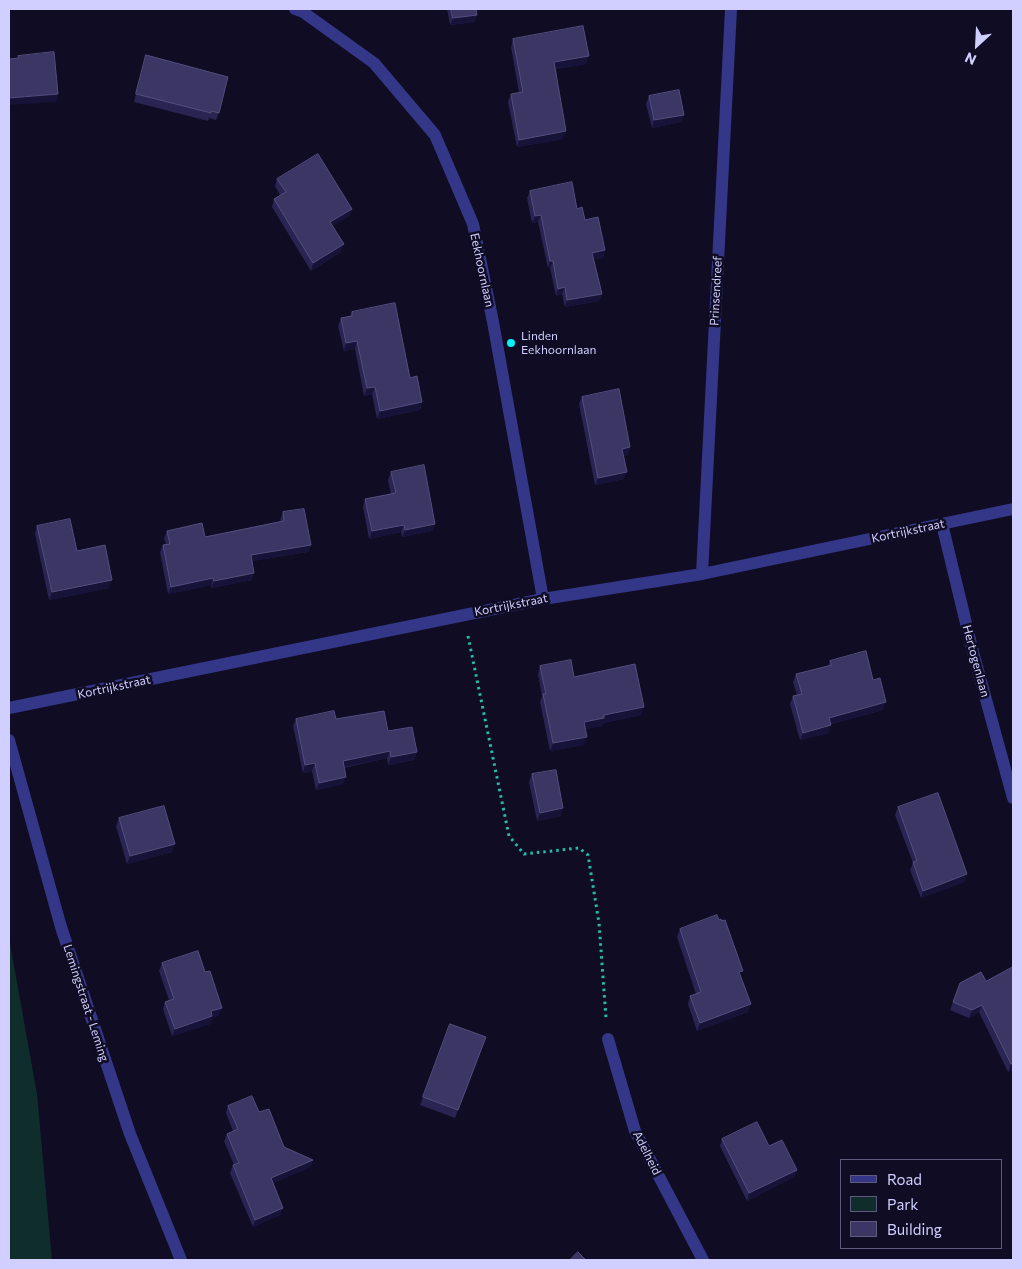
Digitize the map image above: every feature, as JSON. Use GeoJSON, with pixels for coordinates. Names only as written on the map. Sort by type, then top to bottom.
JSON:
{"type":"FeatureCollection","features":[{"type":"Feature","properties":{"kind":"street","name":"Prinsendreef"},"geometry":{"type":"LineString","coordinates":[[702,574],[731,9]]}},
{"type":"Feature","properties":{"kind":"street","name":"Eekhoornlaan"},"geometry":{"type":"LineString","coordinates":[[301,10],[374,63],[435,136],[473,224],[495,331],[543,598]]}},
{"type":"Feature","properties":{"kind":"street","name":"Kortrijkstraat"},"geometry":{"type":"LineString","coordinates":[[9,708],[543,598],[702,574],[1013,509]]}},
{"type":"Feature","properties":{"kind":"street","name":"Hertogenlaan"},"geometry":{"type":"LineString","coordinates":[[942,524],[973,652],[1013,798]]}},
{"type":"Feature","properties":{"kind":"street","name":"Lemingstraat - Leming"},"geometry":{"type":"LineString","coordinates":[[9,740],[61,927],[120,1106],[181,1260]]}},
{"type":"Feature","properties":{"kind":"street","name":"Adelheid"},"geometry":{"type":"LineString","coordinates":[[608,1039],[635,1131],[703,1260]]}},
{"type":"Feature","properties":{"kind":"path"},"geometry":{"type":"LineString","coordinates":[[464,615],[509,836],[524,854],[579,848],[588,855],[599,923],[608,1039]]}},
{"type":"Feature","properties":{"kind":"green space"},"geometry":{"type":"Polygon","coordinates":[[[9,938],[37,1094],[52,1260],[9,1260],[9,938]]]}},
{"type":"Feature","properties":{"kind":"building"},"geometry":{"type":"Polygon","coordinates":[[[451,9],[476,9],[477,15],[453,18],[451,9]]]}},
{"type":"Feature","properties":{"kind":"building"},"geometry":{"type":"Polygon","coordinates":[[[583,26],[589,56],[554,62],[566,131],[519,140],[511,94],[523,92],[513,39],[583,26]]]}},
{"type":"Feature","properties":{"kind":"building"},"geometry":{"type":"Polygon","coordinates":[[[54,52],[58,94],[9,98],[9,59],[19,58],[18,56],[54,52]]]}},
{"type":"Feature","properties":{"kind":"building"},"geometry":{"type":"Polygon","coordinates":[[[146,55],[228,77],[219,113],[211,111],[211,113],[136,94],[146,55]]]}},
{"type":"Feature","properties":{"kind":"building"},"geometry":{"type":"Polygon","coordinates":[[[679,90],[684,115],[654,120],[649,96],[679,90]]]}},
{"type":"Feature","properties":{"kind":"building"},"geometry":{"type":"Polygon","coordinates":[[[318,154],[352,209],[330,222],[344,244],[313,263],[274,199],[286,192],[277,179],[318,154]]]}},
{"type":"Feature","properties":{"kind":"building"},"geometry":{"type":"Polygon","coordinates":[[[572,182],[577,209],[582,207],[585,220],[598,217],[605,250],[592,253],[602,294],[567,300],[565,287],[558,289],[553,261],[550,261],[541,215],[535,216],[530,191],[572,182]]]}},
{"type":"Feature","properties":{"kind":"building"},"geometry":{"type":"Polygon","coordinates":[[[395,303],[410,378],[417,376],[422,402],[380,411],[375,387],[367,388],[357,341],[346,343],[341,318],[352,316],[352,312],[395,303]]]}},
{"type":"Feature","properties":{"kind":"building"},"geometry":{"type":"Polygon","coordinates":[[[619,389],[630,447],[622,449],[627,472],[598,478],[582,397],[619,389]]]}},
{"type":"Feature","properties":{"kind":"building"},"geometry":{"type":"Polygon","coordinates":[[[424,465],[435,524],[405,530],[404,525],[372,531],[365,499],[396,493],[391,472],[424,465]]]}},
{"type":"Feature","properties":{"kind":"building"},"geometry":{"type":"Polygon","coordinates":[[[304,509],[311,545],[251,555],[254,573],[214,581],[213,578],[171,587],[163,545],[170,544],[167,531],[202,523],[205,537],[284,521],[283,512],[304,509]]]}},
{"type":"Feature","properties":{"kind":"building"},"geometry":{"type":"Polygon","coordinates":[[[70,519],[77,551],[105,545],[112,580],[52,592],[37,526],[70,519]]]}},
{"type":"Feature","properties":{"kind":"building"},"geometry":{"type":"Polygon","coordinates":[[[866,651],[873,680],[880,678],[886,702],[829,718],[831,725],[803,733],[793,696],[802,694],[796,674],[832,665],[830,661],[866,651]]]}},
{"type":"Feature","properties":{"kind":"building"},"geometry":{"type":"Polygon","coordinates":[[[571,660],[574,677],[635,664],[644,707],[604,715],[604,718],[584,722],[587,737],[553,743],[543,694],[546,694],[540,666],[571,660]]]}},
{"type":"Feature","properties":{"kind":"building"},"geometry":{"type":"Polygon","coordinates":[[[334,711],[336,719],[384,711],[388,731],[412,727],[417,752],[391,757],[390,751],[343,761],[346,777],[319,783],[315,763],[305,765],[296,719],[334,711]]]}},
{"type":"Feature","properties":{"kind":"building"},"geometry":{"type":"Polygon","coordinates":[[[556,770],[563,808],[540,813],[532,774],[556,770]]]}},
{"type":"Feature","properties":{"kind":"building"},"geometry":{"type":"Polygon","coordinates":[[[938,793],[967,874],[923,891],[913,862],[917,861],[898,807],[938,793]]]}},
{"type":"Feature","properties":{"kind":"building"},"geometry":{"type":"Polygon","coordinates":[[[164,806],[175,844],[130,856],[119,818],[164,806]]]}},
{"type":"Feature","properties":{"kind":"building"},"geometry":{"type":"Polygon","coordinates":[[[717,915],[719,920],[725,920],[743,971],[739,972],[751,1004],[700,1023],[690,996],[701,992],[680,929],[717,915]]]}},
{"type":"Feature","properties":{"kind":"building"},"geometry":{"type":"Polygon","coordinates":[[[198,951],[205,972],[210,971],[222,1008],[211,1011],[212,1016],[175,1029],[165,1002],[174,999],[162,963],[198,951]]]}},
{"type":"Feature","properties":{"kind":"building"},"geometry":{"type":"Polygon","coordinates":[[[1013,967],[1013,1063],[1011,1064],[982,1005],[972,1010],[953,1002],[960,983],[981,972],[986,981],[1013,967]]]}},
{"type":"Feature","properties":{"kind":"building"},"geometry":{"type":"Polygon","coordinates":[[[450,1024],[486,1037],[458,1110],[423,1097],[450,1024]]]}},
{"type":"Feature","properties":{"kind":"building"},"geometry":{"type":"Polygon","coordinates":[[[252,1096],[259,1112],[269,1109],[284,1147],[313,1160],[271,1178],[283,1208],[255,1220],[233,1165],[239,1163],[227,1134],[238,1129],[228,1106],[252,1096]]]}},
{"type":"Feature","properties":{"kind":"building"},"geometry":{"type":"Polygon","coordinates":[[[757,1122],[769,1146],[782,1140],[797,1170],[749,1193],[722,1139],[757,1122]]]}},
{"type":"Feature","properties":{"kind":"building"},"geometry":{"type":"Polygon","coordinates":[[[578,1252],[586,1260],[570,1260],[578,1252]]]}},
{"type":"Feature","properties":{"kind":"place","name":"Linden Eekhoornlaan"},"geometry":{"type":"Point","coordinates":[511,343]}}]}
